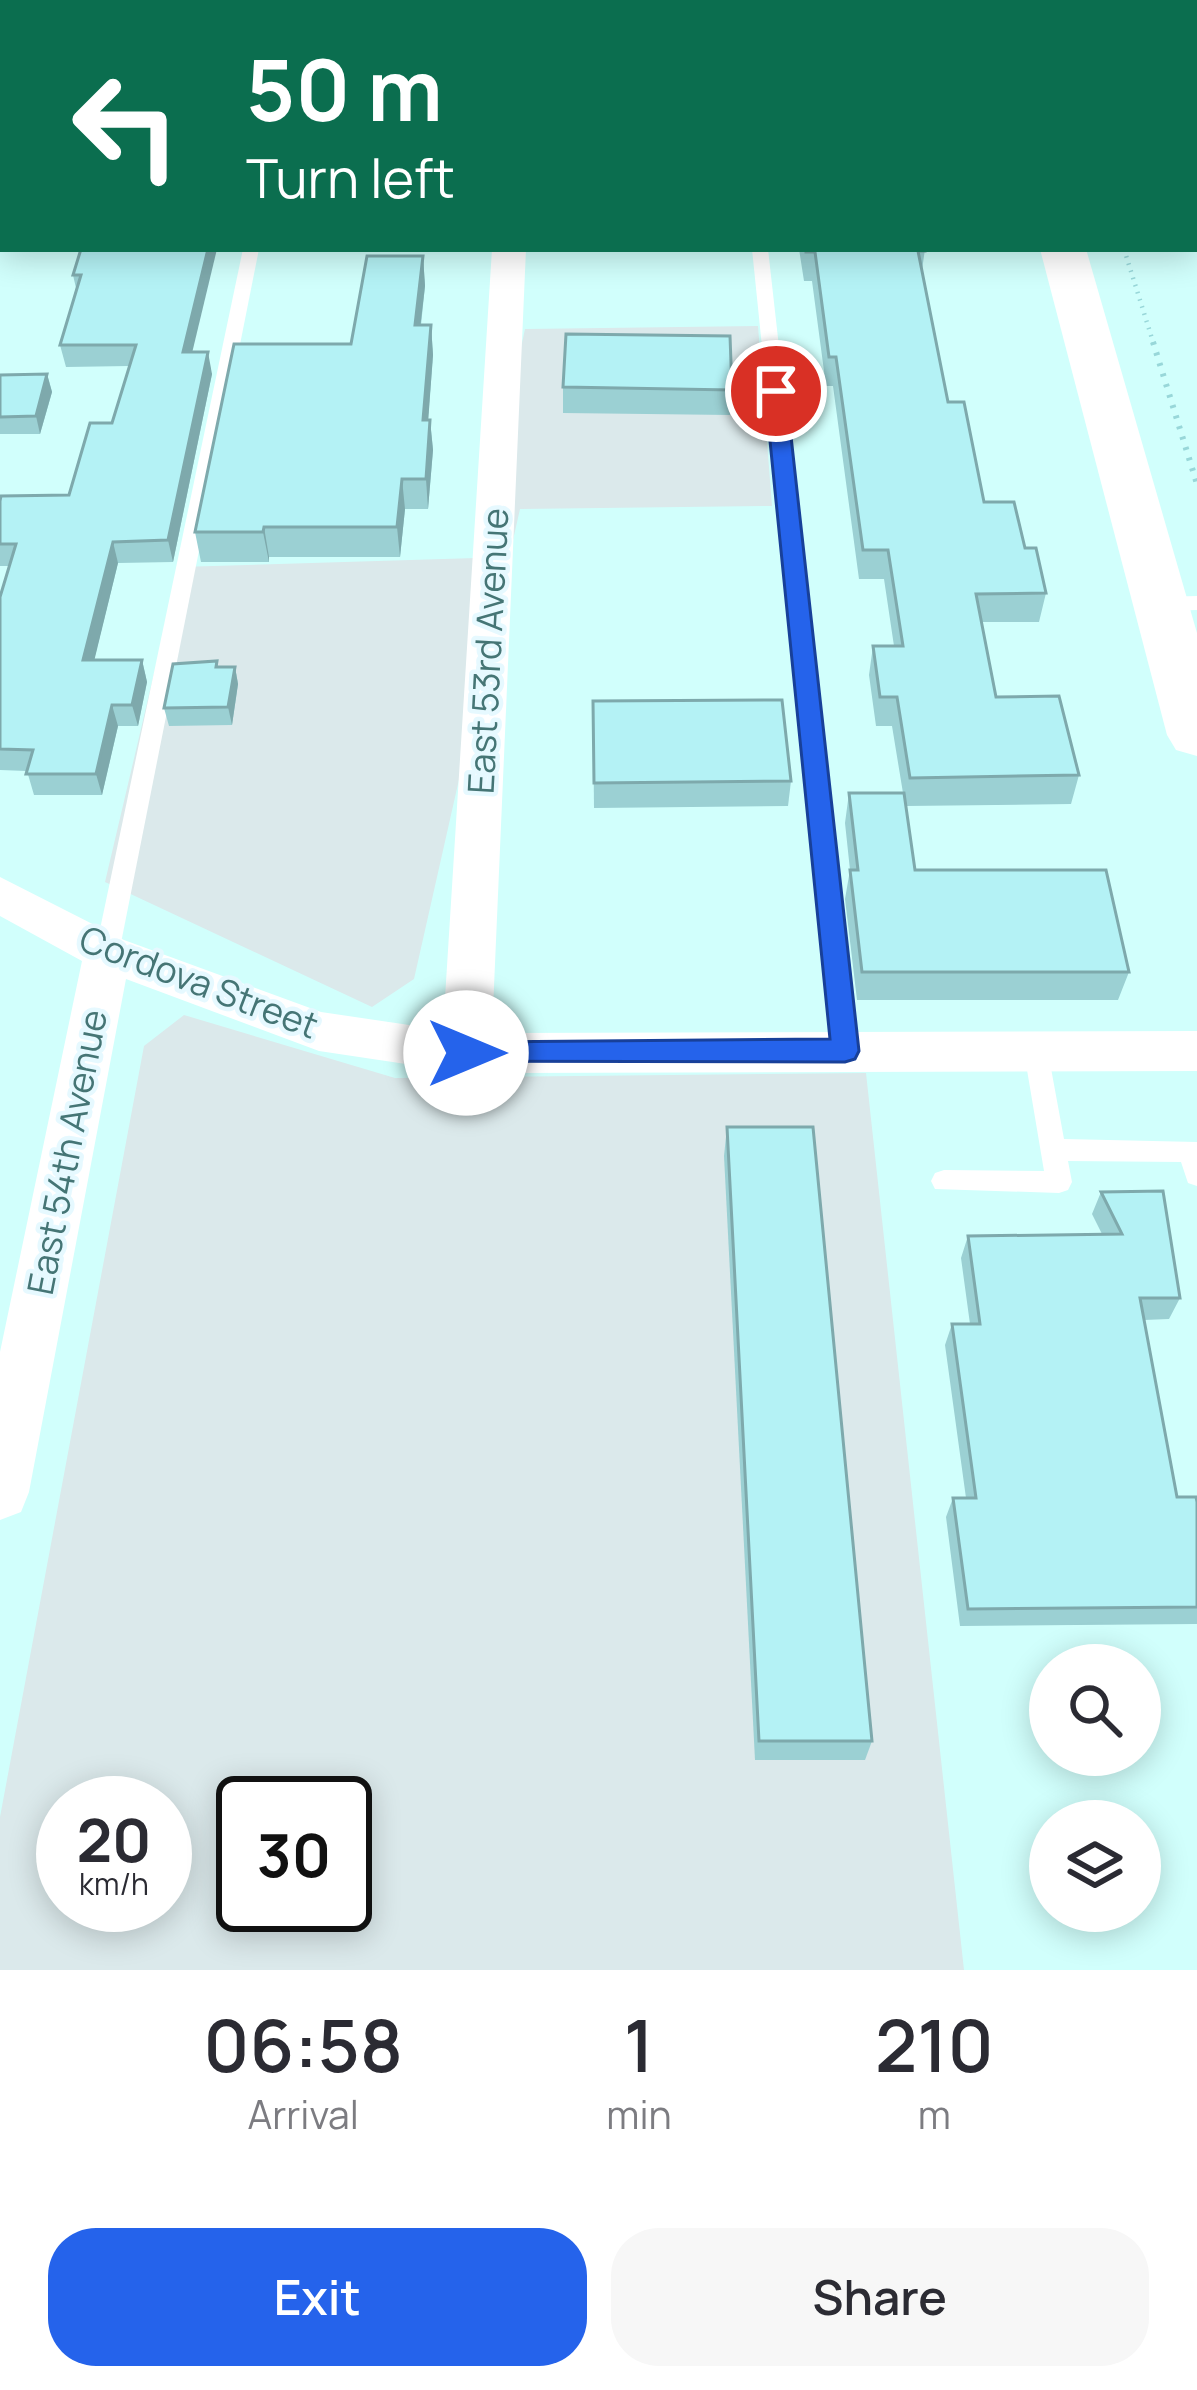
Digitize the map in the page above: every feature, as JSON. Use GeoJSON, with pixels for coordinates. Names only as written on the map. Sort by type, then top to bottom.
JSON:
{"type":"FeatureCollection","features":[{"type":"Feature","properties":{"kind":"main road"},"geometry":{"type":"LineString","coordinates":[[1064,252],[1179,603],[1197,735]]}},
{"type":"Feature","properties":{"kind":"street","name":"East 53rd Avenue"},"geometry":{"type":"LineString","coordinates":[[466,1053],[509,252]]}},
{"type":"Feature","properties":{"kind":"street","name":"Cordova Street"},"geometry":{"type":"LineString","coordinates":[[0,895],[107,953],[319,1031],[466,1053],[1197,1051]]}},
{"type":"Feature","properties":{"kind":"street","name":"East 54th Avenue"},"geometry":{"type":"LineString","coordinates":[[0,1492],[107,953]]}},
{"type":"Feature","properties":{"kind":"lane"},"geometry":{"type":"LineString","coordinates":[[107,953],[250,252]]}},
{"type":"Feature","properties":{"kind":"lane"},"geometry":{"type":"LineString","coordinates":[[760,252],[845,1051]]}},
{"type":"Feature","properties":{"kind":"lane"},"geometry":{"type":"LineString","coordinates":[[944,1181],[1059,1182],[1036,1052]]}},
{"type":"Feature","properties":{"kind":"lane"},"geometry":{"type":"LineString","coordinates":[[1053,1150],[1191,1150],[1197,1175]]}},
{"type":"Feature","properties":{"kind":"path"},"geometry":{"type":"LineString","coordinates":[[1125,252],[1197,484]]}},
{"type":"Feature","properties":{"kind":"shaded area"},"geometry":{"type":"Polygon","coordinates":[[[0,252],[1197,252],[1197,1970],[0,1970],[0,252]]]}},
{"type":"Feature","properties":{"kind":"shaded area"},"geometry":{"type":"Polygon","coordinates":[[[758,326],[772,506],[520,509],[414,979],[372,1007],[105,882],[179,567],[476,558],[525,329],[758,326]]]}},
{"type":"Feature","properties":{"kind":"shaded area"},"geometry":{"type":"Polygon","coordinates":[[[184,1015],[395,1078],[866,1073],[964,1970],[0,1970],[0,1817],[144,1046],[184,1015]]]}},
{"type":"Feature","properties":{"kind":"building"},"geometry":{"type":"Polygon","coordinates":[[[80,252],[207,252],[183,352],[208,352],[168,540],[113,542],[83,660],[142,660],[132,705],[112,705],[96,774],[26,774],[33,750],[0,749],[0,597],[16,544],[0,544],[1,496],[69,495],[90,423],[112,423],[136,345],[60,345],[81,275],[73,275],[80,252]]]}},
{"type":"Feature","properties":{"kind":"building"},"geometry":{"type":"Polygon","coordinates":[[[815,252],[918,252],[948,402],[964,402],[984,502],[1014,502],[1025,548],[1036,548],[1046,593],[976,594],[996,697],[1059,696],[1079,775],[910,778],[897,697],[880,697],[873,646],[903,646],[888,550],[863,550],[836,357],[829,357],[815,252]]]}},
{"type":"Feature","properties":{"kind":"building"},"geometry":{"type":"Polygon","coordinates":[[[367,256],[423,256],[415,325],[431,325],[423,420],[430,420],[426,479],[402,479],[397,527],[195,532],[234,344],[351,344],[367,256]]]}},
{"type":"Feature","properties":{"kind":"building"},"geometry":{"type":"Polygon","coordinates":[[[566,334],[730,336],[732,390],[563,387],[566,334]]]}},
{"type":"Feature","properties":{"kind":"building"},"geometry":{"type":"Polygon","coordinates":[[[47,374],[36,416],[0,417],[0,375],[47,374]]]}},
{"type":"Feature","properties":{"kind":"building"},"geometry":{"type":"Polygon","coordinates":[[[217,661],[216,667],[235,667],[228,707],[164,708],[173,664],[217,661]]]}},
{"type":"Feature","properties":{"kind":"building"},"geometry":{"type":"Polygon","coordinates":[[[782,700],[791,781],[594,783],[593,701],[782,700]]]}},
{"type":"Feature","properties":{"kind":"building"},"geometry":{"type":"Polygon","coordinates":[[[849,793],[904,793],[915,870],[1106,870],[1129,972],[862,972],[850,870],[858,870],[849,793]]]}},
{"type":"Feature","properties":{"kind":"building"},"geometry":{"type":"Polygon","coordinates":[[[727,1127],[813,1127],[872,1741],[759,1741],[727,1127]]]}},
{"type":"Feature","properties":{"kind":"building"},"geometry":{"type":"Polygon","coordinates":[[[1163,1191],[1180,1298],[1140,1298],[1177,1497],[1196,1497],[1197,1502],[1197,1607],[968,1609],[953,1498],[976,1498],[952,1324],[980,1324],[968,1236],[1122,1234],[1101,1192],[1163,1191]]]}},
{"type":"Feature","properties":{"kind":"route"},"geometry":{"type":"LineString","coordinates":[[466,1053],[845,1051],[776,391]]}}]}
